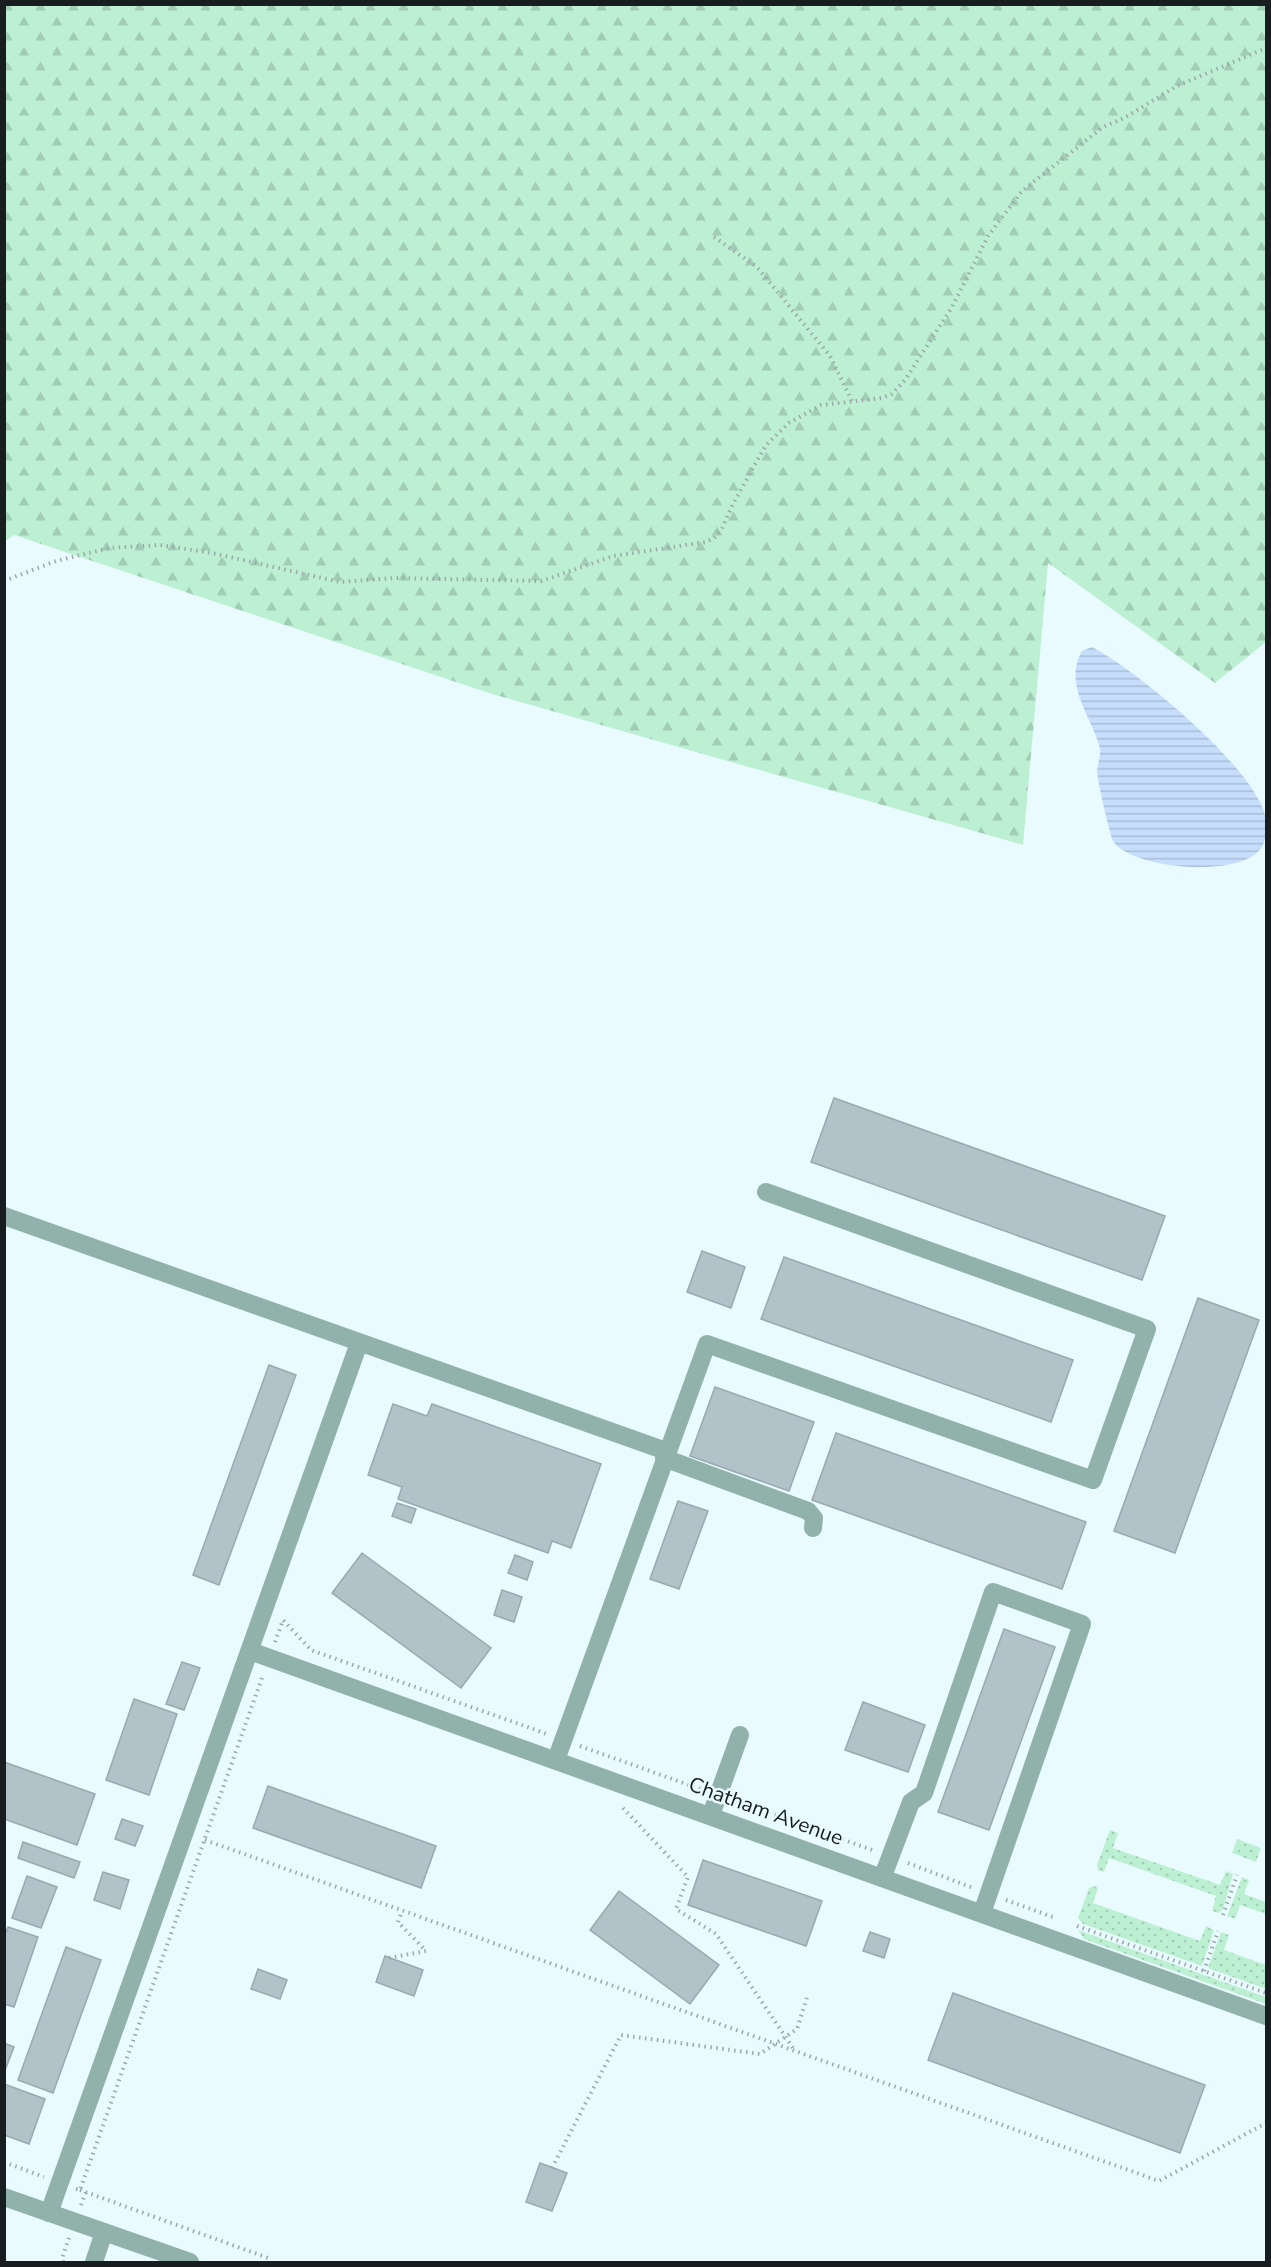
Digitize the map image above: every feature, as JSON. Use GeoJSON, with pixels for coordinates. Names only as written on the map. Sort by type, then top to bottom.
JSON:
{"type":"FeatureCollection","features":[{"type":"Feature","properties":{"kind":"lane"},"geometry":{"type":"LineString","coordinates":[[556,1760],[707,1344],[1094,1480],[1147,1329],[766,1191]]}},
{"type":"Feature","properties":{"kind":"lane"},"geometry":{"type":"LineString","coordinates":[[4,1216],[665,1455],[808,1511],[814,1518],[813,1528]]}},
{"type":"Feature","properties":{"kind":"lane"},"geometry":{"type":"LineString","coordinates":[[49,2213],[359,1343]]}},
{"type":"Feature","properties":{"kind":"lane"},"geometry":{"type":"LineString","coordinates":[[883,1876],[911,1802],[924,1793],[993,1592],[1082,1624],[987,1893],[982,1913]]}},
{"type":"Feature","properties":{"kind":"lane","name":"Chatham Avenue"},"geometry":{"type":"LineString","coordinates":[[250,1651],[883,1876],[1266,2016]]}},
{"type":"Feature","properties":{"kind":"lane"},"geometry":{"type":"LineString","coordinates":[[711,1815],[740,1735]]}},
{"type":"Feature","properties":{"kind":"lane"},"geometry":{"type":"LineString","coordinates":[[4,2197],[190,2262]]}},
{"type":"Feature","properties":{"kind":"lane"},"geometry":{"type":"LineString","coordinates":[[94,2262],[104,2232]]}},
{"type":"Feature","properties":{"kind":"path"},"geometry":{"type":"LineString","coordinates":[[4,581],[56,561],[109,548],[160,545],[212,553],[340,582],[395,578],[542,581],[613,556],[696,545],[714,538],[723,528],[733,504],[766,445],[776,433],[820,405],[868,400],[892,394],[905,380],[952,307],[988,236],[1022,191],[1103,127],[1124,118],[1177,86],[1266,48]]}},
{"type":"Feature","properties":{"kind":"path"},"geometry":{"type":"LineString","coordinates":[[714,237],[757,267],[830,356],[852,401]]}},
{"type":"Feature","properties":{"kind":"path"},"geometry":{"type":"LineString","coordinates":[[80,2190],[283,1620],[311,1650],[891,1856],[1053,1917]]}},
{"type":"Feature","properties":{"kind":"path"},"geometry":{"type":"LineString","coordinates":[[623,1808],[688,1877],[676,1909],[716,1934],[796,2051]]}},
{"type":"Feature","properties":{"kind":"path"},"geometry":{"type":"LineString","coordinates":[[185,1833],[1159,2181],[1266,2123]]}},
{"type":"Feature","properties":{"kind":"path"},"geometry":{"type":"LineString","coordinates":[[1223,1915],[1237,1875]]}},
{"type":"Feature","properties":{"kind":"path"},"geometry":{"type":"LineString","coordinates":[[389,1958],[426,1951],[398,1922],[402,1911]]}},
{"type":"Feature","properties":{"kind":"path"},"geometry":{"type":"LineString","coordinates":[[1077,1926],[1266,1993]]}},
{"type":"Feature","properties":{"kind":"path"},"geometry":{"type":"LineString","coordinates":[[1204,1971],[1218,1931]]}},
{"type":"Feature","properties":{"kind":"path"},"geometry":{"type":"LineString","coordinates":[[552,2168],[621,2035],[760,2054],[797,2029],[808,1994]]}},
{"type":"Feature","properties":{"kind":"path"},"geometry":{"type":"LineString","coordinates":[[4,2162],[271,2259]]}},
{"type":"Feature","properties":{"kind":"green space"},"geometry":{"type":"Polygon","coordinates":[[[5,4],[1266,5],[1266,642],[1215,683],[1048,563],[1023,845],[492,694],[14,535],[5,541],[5,4]]]}},
{"type":"Feature","properties":{"kind":"green space"},"geometry":{"type":"Polygon","coordinates":[[[1110,1830],[1118,1833],[1113,1848],[1220,1885],[1226,1871],[1233,1874],[1223,1909],[1219,1913],[1212,1911],[1216,1896],[1109,1858],[1104,1872],[1098,1870],[1097,1865],[1110,1830]]]}},
{"type":"Feature","properties":{"kind":"green space"},"geometry":{"type":"Polygon","coordinates":[[[1237,1839],[1261,1848],[1256,1862],[1232,1853],[1237,1839]]]}},
{"type":"Feature","properties":{"kind":"green space"},"geometry":{"type":"Polygon","coordinates":[[[1242,1877],[1249,1880],[1244,1894],[1266,1902],[1266,1914],[1240,1905],[1235,1919],[1227,1916],[1242,1877]]]}},
{"type":"Feature","properties":{"kind":"green space"},"geometry":{"type":"Polygon","coordinates":[[[1094,1886],[1098,1888],[1093,1903],[1200,1941],[1206,1926],[1214,1930],[1202,1966],[1083,1924],[1078,1918],[1089,1888],[1094,1886]]]}},
{"type":"Feature","properties":{"kind":"green space"},"geometry":{"type":"Polygon","coordinates":[[[1078,1930],[1266,1997],[1266,2004],[1084,1939],[1078,1930]]]}},
{"type":"Feature","properties":{"kind":"green space"},"geometry":{"type":"Polygon","coordinates":[[[1221,1932],[1229,1935],[1224,1950],[1266,1965],[1266,1989],[1208,1968],[1221,1932]]]}},
{"type":"Feature","properties":{"kind":"water"},"geometry":{"type":"Polygon","coordinates":[[[1092,647],[1164,698],[1193,723],[1242,775],[1259,799],[1266,820],[1265,840],[1255,854],[1239,862],[1217,866],[1166,865],[1125,851],[1113,841],[1097,771],[1100,748],[1077,688],[1077,664],[1082,651],[1092,647]]]}},
{"type":"Feature","properties":{"kind":"building"},"geometry":{"type":"Polygon","coordinates":[[[834,1098],[1165,1216],[1142,1280],[811,1162],[834,1098]]]}},
{"type":"Feature","properties":{"kind":"building"},"geometry":{"type":"Polygon","coordinates":[[[702,1251],[745,1267],[731,1308],[687,1292],[702,1251]]]}},
{"type":"Feature","properties":{"kind":"building"},"geometry":{"type":"Polygon","coordinates":[[[784,1257],[1073,1360],[1051,1422],[761,1319],[784,1257]]]}},
{"type":"Feature","properties":{"kind":"building"},"geometry":{"type":"Polygon","coordinates":[[[1198,1298],[1259,1320],[1175,1553],[1114,1531],[1198,1298]]]}},
{"type":"Feature","properties":{"kind":"building"},"geometry":{"type":"Polygon","coordinates":[[[269,1365],[296,1375],[219,1585],[193,1575],[269,1365]]]}},
{"type":"Feature","properties":{"kind":"building"},"geometry":{"type":"Polygon","coordinates":[[[715,1387],[814,1422],[789,1491],[690,1456],[715,1387]]]}},
{"type":"Feature","properties":{"kind":"building"},"geometry":{"type":"Polygon","coordinates":[[[393,1404],[427,1416],[432,1404],[601,1464],[571,1548],[552,1541],[548,1553],[398,1499],[402,1487],[368,1475],[393,1404]]]}},
{"type":"Feature","properties":{"kind":"building"},"geometry":{"type":"Polygon","coordinates":[[[836,1433],[1086,1522],[1062,1589],[812,1500],[836,1433]]]}},
{"type":"Feature","properties":{"kind":"building"},"geometry":{"type":"Polygon","coordinates":[[[678,1501],[708,1511],[679,1589],[650,1579],[678,1501]]]}},
{"type":"Feature","properties":{"kind":"building"},"geometry":{"type":"Polygon","coordinates":[[[397,1503],[416,1509],[411,1523],[392,1516],[397,1503]]]}},
{"type":"Feature","properties":{"kind":"building"},"geometry":{"type":"Polygon","coordinates":[[[362,1553],[491,1648],[461,1688],[332,1593],[362,1553]]]}},
{"type":"Feature","properties":{"kind":"building"},"geometry":{"type":"Polygon","coordinates":[[[515,1555],[533,1562],[527,1580],[508,1573],[515,1555]]]}},
{"type":"Feature","properties":{"kind":"building"},"geometry":{"type":"Polygon","coordinates":[[[502,1590],[522,1597],[514,1622],[494,1615],[502,1590]]]}},
{"type":"Feature","properties":{"kind":"building"},"geometry":{"type":"Polygon","coordinates":[[[1004,1629],[1055,1647],[989,1830],[938,1812],[1004,1629]]]}},
{"type":"Feature","properties":{"kind":"building"},"geometry":{"type":"Polygon","coordinates":[[[182,1662],[200,1668],[184,1710],[166,1704],[182,1662]]]}},
{"type":"Feature","properties":{"kind":"building"},"geometry":{"type":"Polygon","coordinates":[[[134,1699],[177,1714],[149,1795],[106,1780],[134,1699]]]}},
{"type":"Feature","properties":{"kind":"building"},"geometry":{"type":"Polygon","coordinates":[[[863,1702],[925,1725],[908,1772],[845,1750],[863,1702]]]}},
{"type":"Feature","properties":{"kind":"building"},"geometry":{"type":"Polygon","coordinates":[[[4,1762],[95,1794],[77,1845],[4,1819],[4,1762]]]}},
{"type":"Feature","properties":{"kind":"building"},"geometry":{"type":"Polygon","coordinates":[[[268,1786],[436,1846],[421,1888],[253,1828],[268,1786]]]}},
{"type":"Feature","properties":{"kind":"building"},"geometry":{"type":"Polygon","coordinates":[[[122,1819],[143,1826],[135,1846],[115,1839],[122,1819]]]}},
{"type":"Feature","properties":{"kind":"building"},"geometry":{"type":"Polygon","coordinates":[[[23,1842],[80,1862],[74,1878],[18,1858],[23,1842]]]}},
{"type":"Feature","properties":{"kind":"building"},"geometry":{"type":"Polygon","coordinates":[[[703,1860],[822,1901],[806,1946],[688,1905],[703,1860]]]}},
{"type":"Feature","properties":{"kind":"building"},"geometry":{"type":"Polygon","coordinates":[[[103,1872],[129,1880],[120,1909],[94,1900],[103,1872]]]}},
{"type":"Feature","properties":{"kind":"building"},"geometry":{"type":"Polygon","coordinates":[[[27,1876],[57,1887],[41,1928],[12,1918],[27,1876]]]}},
{"type":"Feature","properties":{"kind":"building"},"geometry":{"type":"Polygon","coordinates":[[[619,1891],[719,1965],[690,2004],[590,1930],[619,1891]]]}},
{"type":"Feature","properties":{"kind":"building"},"geometry":{"type":"Polygon","coordinates":[[[8,1927],[38,1937],[14,2007],[4,2004],[4,1937],[8,1927]]]}},
{"type":"Feature","properties":{"kind":"building"},"geometry":{"type":"Polygon","coordinates":[[[870,1932],[890,1939],[884,1958],[863,1951],[870,1932]]]}},
{"type":"Feature","properties":{"kind":"building"},"geometry":{"type":"Polygon","coordinates":[[[66,1947],[101,1960],[53,2093],[18,2080],[66,1947]]]}},
{"type":"Feature","properties":{"kind":"building"},"geometry":{"type":"Polygon","coordinates":[[[385,1956],[423,1970],[414,1996],[376,1982],[385,1956]]]}},
{"type":"Feature","properties":{"kind":"building"},"geometry":{"type":"Polygon","coordinates":[[[258,1969],[287,1980],[280,1999],[251,1989],[258,1969]]]}},
{"type":"Feature","properties":{"kind":"building"},"geometry":{"type":"Polygon","coordinates":[[[953,1993],[1205,2085],[1180,2153],[928,2060],[953,1993]]]}},
{"type":"Feature","properties":{"kind":"building"},"geometry":{"type":"Polygon","coordinates":[[[4,2043],[14,2047],[4,2073],[4,2043]]]}},
{"type":"Feature","properties":{"kind":"building"},"geometry":{"type":"Polygon","coordinates":[[[4,2084],[45,2099],[29,2144],[4,2135],[4,2084]]]}},
{"type":"Feature","properties":{"kind":"building"},"geometry":{"type":"Polygon","coordinates":[[[540,2163],[567,2173],[552,2211],[526,2202],[540,2163]]]}}]}
